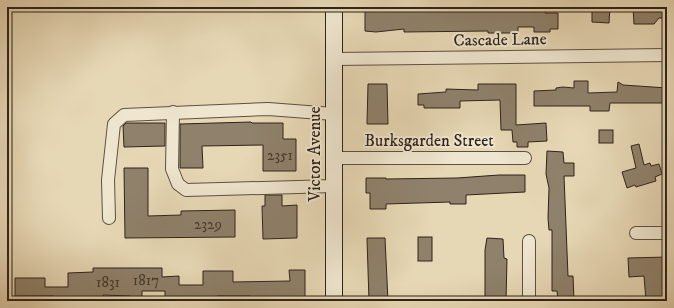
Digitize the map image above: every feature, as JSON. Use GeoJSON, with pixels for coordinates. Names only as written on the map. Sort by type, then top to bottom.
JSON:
{"type":"FeatureCollection","features":[{"type":"Feature","properties":{"kind":"main road","name":"Victor Avenue"},"geometry":{"type":"LineString","coordinates":[[334,7],[334,301]]}},
{"type":"Feature","properties":{"kind":"street","name":"Cascade Lane"},"geometry":{"type":"LineString","coordinates":[[334,60],[667,55]]}},
{"type":"Feature","properties":{"kind":"street"},"geometry":{"type":"LineString","coordinates":[[109,218],[108,180],[114,124],[124,115],[268,109],[334,114]]}},
{"type":"Feature","properties":{"kind":"street"},"geometry":{"type":"LineString","coordinates":[[173,112],[172,168],[178,184],[186,190],[334,186]]}},
{"type":"Feature","properties":{"kind":"street","name":"Burksgarden Street"},"geometry":{"type":"LineString","coordinates":[[333,158],[525,158]]}},
{"type":"Feature","properties":{"kind":"street"},"geometry":{"type":"LineString","coordinates":[[636,233],[667,233]]}},
{"type":"Feature","properties":{"kind":"street"},"geometry":{"type":"LineString","coordinates":[[529,241],[529,301]]}},
{"type":"Feature","properties":{"kind":"building"},"geometry":{"type":"Polygon","coordinates":[[[365,7],[438,7],[438,11],[478,9],[478,11],[545,9],[545,13],[558,13],[558,29],[550,29],[550,32],[534,32],[534,27],[518,27],[518,33],[488,33],[488,31],[404,32],[404,29],[376,32],[365,31],[365,7]]]}},
{"type":"Feature","properties":{"kind":"building"},"geometry":{"type":"Polygon","coordinates":[[[592,7],[610,7],[609,23],[592,22],[592,7]]]}},
{"type":"Feature","properties":{"kind":"building"},"geometry":{"type":"Polygon","coordinates":[[[633,7],[667,7],[667,18],[659,18],[654,24],[634,24],[633,7]]]}},
{"type":"Feature","properties":{"kind":"building"},"geometry":{"type":"Polygon","coordinates":[[[574,81],[588,81],[588,93],[617,92],[618,82],[623,85],[667,88],[667,103],[610,103],[609,111],[590,111],[590,106],[534,106],[534,91],[556,90],[556,88],[563,87],[574,88],[574,81]]]}},
{"type":"Feature","properties":{"kind":"building"},"geometry":{"type":"Polygon","coordinates":[[[368,84],[387,84],[388,124],[367,124],[368,84]]]}},
{"type":"Feature","properties":{"kind":"building"},"geometry":{"type":"Polygon","coordinates":[[[478,84],[516,84],[516,125],[546,123],[547,141],[528,142],[528,147],[517,147],[517,142],[513,142],[512,130],[501,130],[500,100],[460,101],[460,108],[424,108],[424,105],[418,105],[418,94],[446,92],[446,89],[478,90],[478,84]]]}},
{"type":"Feature","properties":{"kind":"building"},"geometry":{"type":"Polygon","coordinates":[[[251,122],[283,123],[283,139],[296,139],[296,171],[263,171],[263,145],[202,146],[203,168],[180,168],[180,124],[251,122]]]}},
{"type":"Feature","properties":{"kind":"building"},"geometry":{"type":"Polygon","coordinates":[[[126,123],[165,123],[165,146],[124,147],[123,126],[126,123]]]}},
{"type":"Feature","properties":{"kind":"building"},"geometry":{"type":"Polygon","coordinates":[[[599,130],[613,130],[613,143],[599,143],[599,130]]]}},
{"type":"Feature","properties":{"kind":"building"},"geometry":{"type":"Polygon","coordinates":[[[639,144],[644,165],[650,163],[651,166],[659,164],[662,174],[655,177],[656,181],[627,188],[622,172],[636,168],[631,146],[639,144]]]}},
{"type":"Feature","properties":{"kind":"building"},"geometry":{"type":"Polygon","coordinates":[[[547,151],[563,152],[564,163],[574,163],[574,176],[564,176],[568,276],[573,276],[574,301],[558,301],[557,291],[552,291],[552,230],[549,230],[548,218],[549,188],[546,174],[547,151]]]}},
{"type":"Feature","properties":{"kind":"building"},"geometry":{"type":"Polygon","coordinates":[[[124,168],[148,168],[148,216],[181,215],[181,211],[235,210],[235,237],[125,238],[124,168]]]}},
{"type":"Feature","properties":{"kind":"building"},"geometry":{"type":"Polygon","coordinates":[[[525,175],[525,192],[466,195],[466,204],[450,204],[450,202],[386,204],[386,209],[370,209],[370,193],[366,193],[366,178],[457,178],[525,175]]]}},
{"type":"Feature","properties":{"kind":"building"},"geometry":{"type":"Polygon","coordinates":[[[265,195],[282,195],[282,206],[297,205],[297,238],[263,239],[262,206],[265,206],[265,195]]]}},
{"type":"Feature","properties":{"kind":"building"},"geometry":{"type":"Polygon","coordinates":[[[418,237],[432,237],[432,261],[418,261],[418,237]]]}},
{"type":"Feature","properties":{"kind":"building"},"geometry":{"type":"Polygon","coordinates":[[[367,238],[385,238],[388,301],[369,301],[367,238]]]}},
{"type":"Feature","properties":{"kind":"building"},"geometry":{"type":"Polygon","coordinates":[[[487,238],[503,239],[504,258],[507,259],[506,301],[485,301],[485,250],[487,238]]]}},
{"type":"Feature","properties":{"kind":"building"},"geometry":{"type":"Polygon","coordinates":[[[667,257],[667,297],[660,297],[660,301],[646,301],[644,276],[629,277],[628,258],[667,257]]]}},
{"type":"Feature","properties":{"kind":"building"},"geometry":{"type":"Polygon","coordinates":[[[93,268],[162,268],[162,277],[179,276],[179,285],[203,285],[203,271],[233,271],[233,282],[290,281],[289,270],[305,270],[305,301],[262,301],[262,298],[250,298],[250,296],[217,296],[217,301],[165,301],[165,291],[142,291],[142,301],[130,301],[130,296],[103,295],[103,301],[54,301],[54,296],[15,296],[15,278],[45,278],[45,287],[68,287],[68,273],[93,272],[93,268]]]}}]}
